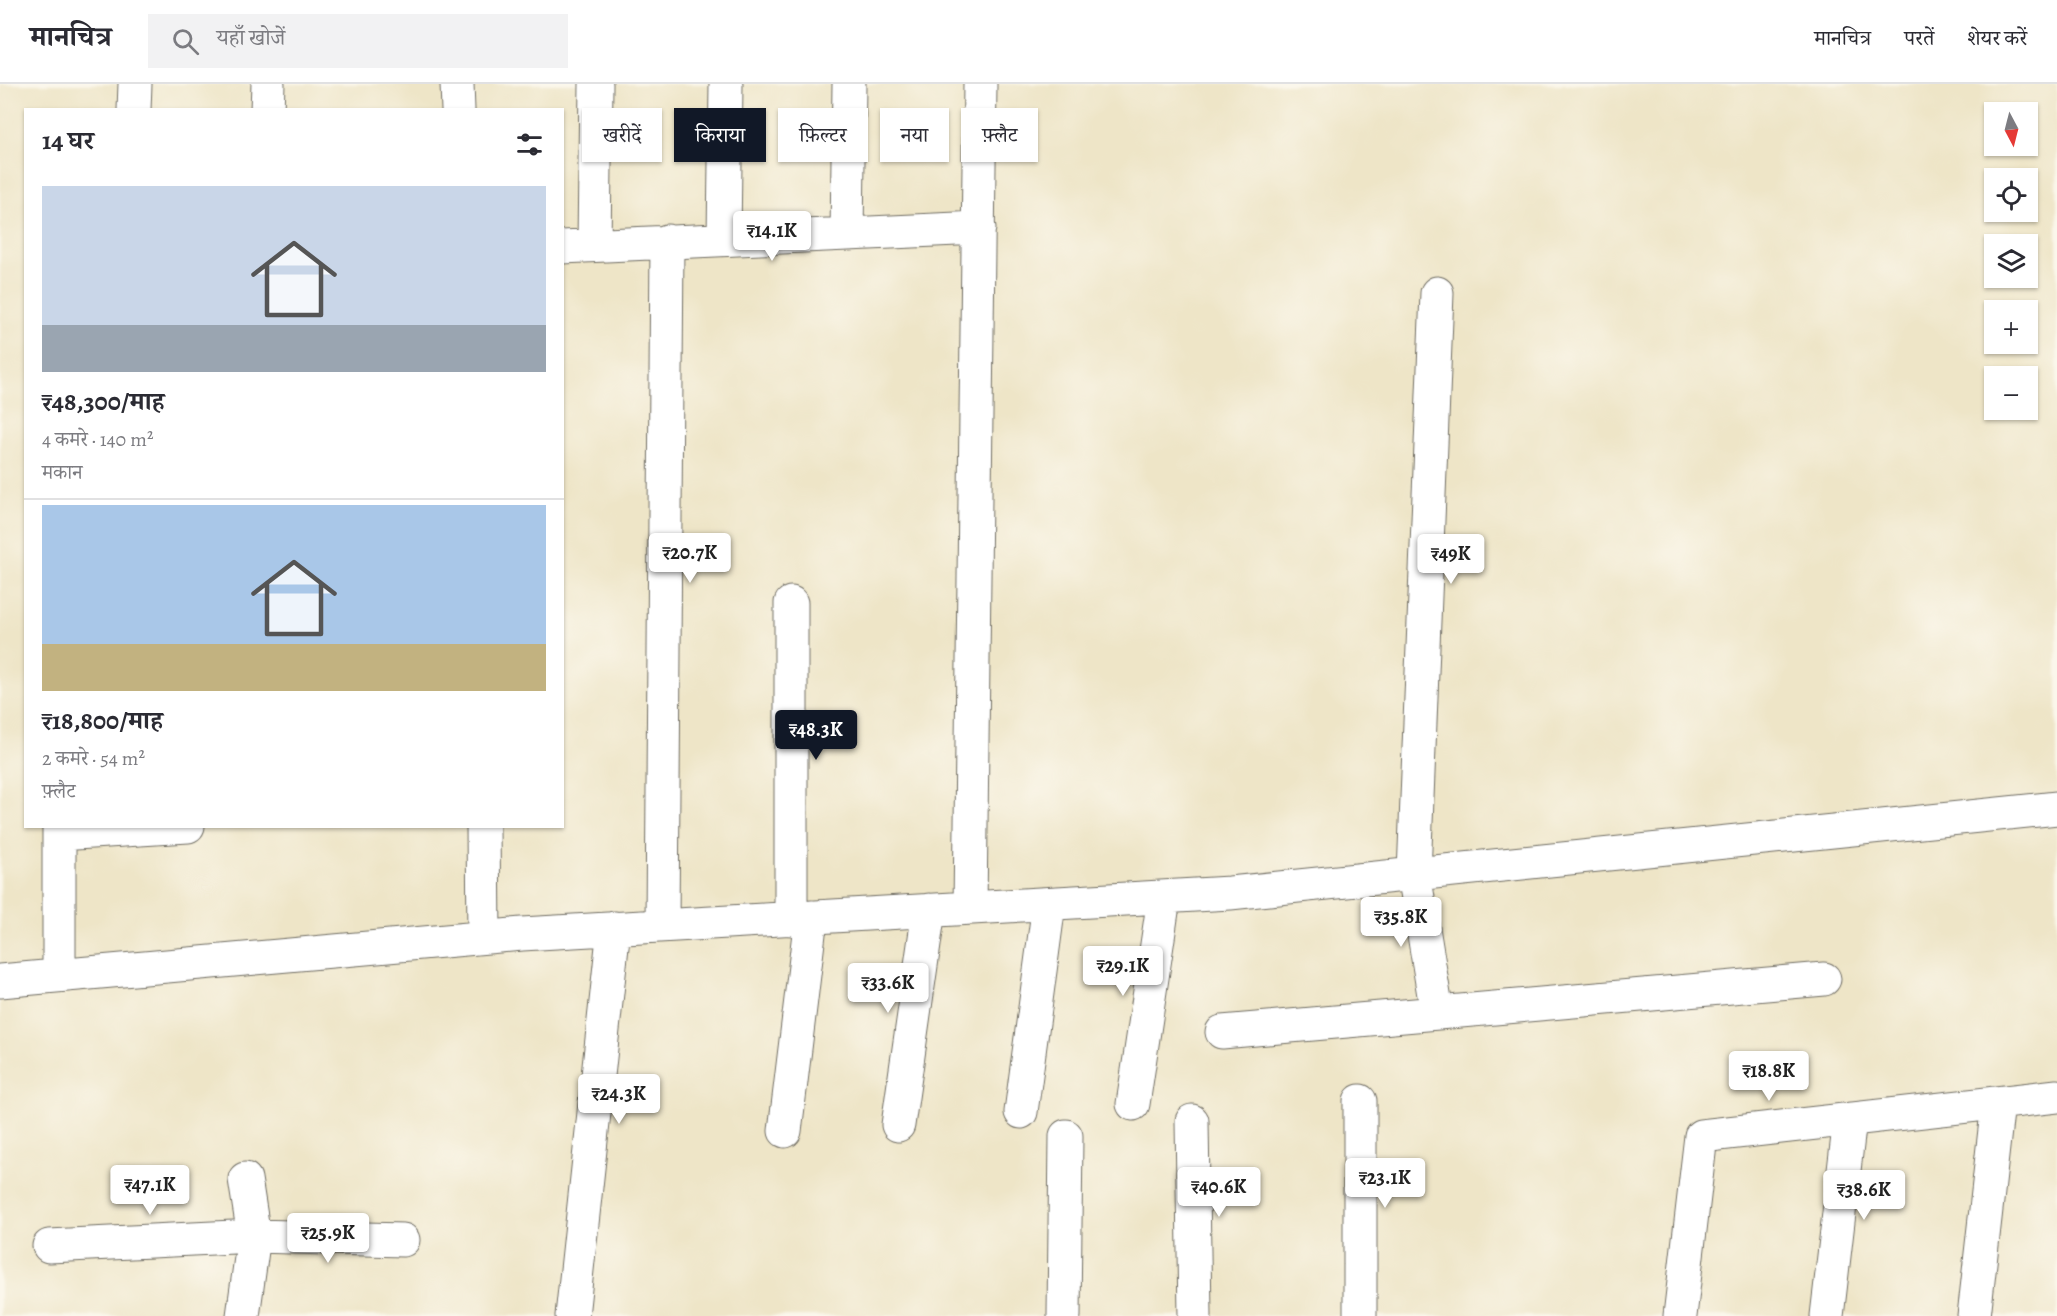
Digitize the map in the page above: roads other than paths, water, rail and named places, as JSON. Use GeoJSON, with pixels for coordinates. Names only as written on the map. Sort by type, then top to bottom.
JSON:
{"type":"FeatureCollection","features":[{"type":"Feature","properties":{"kind":"street"},"geometry":{"type":"LineString","coordinates":[[134,108],[135,84]]}},
{"type":"Feature","properties":{"kind":"street"},"geometry":{"type":"LineString","coordinates":[[267,108],[268,84]]}},
{"type":"Feature","properties":{"kind":"street"},"geometry":{"type":"LineString","coordinates":[[457,84],[458,108]]}},
{"type":"Feature","properties":{"kind":"street"},"geometry":{"type":"LineString","coordinates":[[596,84],[578,246],[979,228]]}},
{"type":"Feature","properties":{"kind":"street"},"geometry":{"type":"LineString","coordinates":[[724,239],[726,84]]}},
{"type":"Feature","properties":{"kind":"street"},"geometry":{"type":"LineString","coordinates":[[847,234],[849,84]]}},
{"type":"Feature","properties":{"kind":"street"},"geometry":{"type":"LineString","coordinates":[[970,908],[980,84]]}},
{"type":"Feature","properties":{"kind":"street"},"geometry":{"type":"LineString","coordinates":[[662,926],[667,241]]}},
{"type":"Feature","properties":{"kind":"street"},"geometry":{"type":"LineString","coordinates":[[1437,293],[1414,874],[1437,1013]]}},
{"type":"Feature","properties":{"kind":"street"},"geometry":{"type":"LineString","coordinates":[[785,1131],[801,918],[791,603]]}},
{"type":"Feature","properties":{"kind":"street"},"geometry":{"type":"LineString","coordinates":[[0,981],[484,937],[1241,892],[2057,808]]}},
{"type":"Feature","properties":{"kind":"street"},"geometry":{"type":"LineString","coordinates":[[59,975],[59,830],[124,828]]}},
{"type":"Feature","properties":{"kind":"street"},"geometry":{"type":"LineString","coordinates":[[483,828],[484,937]]}},
{"type":"Feature","properties":{"kind":"street"},"geometry":{"type":"LineString","coordinates":[[1132,1104],[1164,898]]}},
{"type":"Feature","properties":{"kind":"street"},"geometry":{"type":"LineString","coordinates":[[1021,1112],[1049,904]]}},
{"type":"Feature","properties":{"kind":"street"},"geometry":{"type":"LineString","coordinates":[[897,1125],[929,910]]}},
{"type":"Feature","properties":{"kind":"street"},"geometry":{"type":"LineString","coordinates":[[572,1316],[614,928]]}},
{"type":"Feature","properties":{"kind":"street"},"geometry":{"type":"LineString","coordinates":[[1222,1032],[1824,979]]}},
{"type":"Feature","properties":{"kind":"street"},"geometry":{"type":"LineString","coordinates":[[1680,1316],[1701,1136],[2057,1096]]}},
{"type":"Feature","properties":{"kind":"street"},"geometry":{"type":"LineString","coordinates":[[1360,1101],[1360,1316]]}},
{"type":"Feature","properties":{"kind":"street"},"geometry":{"type":"LineString","coordinates":[[1974,1316],[1998,1103]]}},
{"type":"Feature","properties":{"kind":"street"},"geometry":{"type":"LineString","coordinates":[[1827,1316],[1850,1119]]}},
{"type":"Feature","properties":{"kind":"street"},"geometry":{"type":"LineString","coordinates":[[1192,1121],[1195,1316]]}},
{"type":"Feature","properties":{"kind":"street"},"geometry":{"type":"LineString","coordinates":[[1064,1316],[1066,1136]]}},
{"type":"Feature","properties":{"kind":"street"},"geometry":{"type":"LineString","coordinates":[[243,1316],[254,1236],[245,1179]]}},
{"type":"Feature","properties":{"kind":"street"},"geometry":{"type":"LineString","coordinates":[[49,1246],[254,1236],[403,1240]]}}]}
